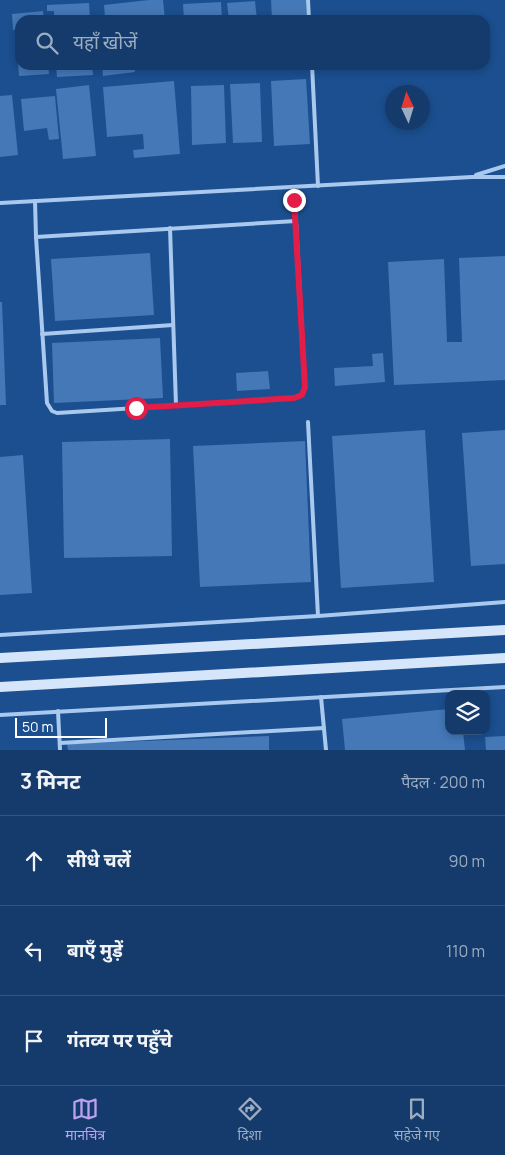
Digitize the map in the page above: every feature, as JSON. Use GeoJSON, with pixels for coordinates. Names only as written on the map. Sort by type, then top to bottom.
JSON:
{"type":"FeatureCollection","features":[{"type":"Feature","properties":{"kind":"street"},"geometry":{"type":"LineString","coordinates":[[0,658],[505,630]]}},
{"type":"Feature","properties":{"kind":"street"},"geometry":{"type":"LineString","coordinates":[[0,686],[505,658]]}},
{"type":"Feature","properties":{"kind":"lane"},"geometry":{"type":"LineString","coordinates":[[308,0],[309,15]]}},
{"type":"Feature","properties":{"kind":"lane"},"geometry":{"type":"LineString","coordinates":[[312,70],[318,186]]}},
{"type":"Feature","properties":{"kind":"lane"},"geometry":{"type":"LineString","coordinates":[[472,177],[505,166]]}},
{"type":"Feature","properties":{"kind":"lane"},"geometry":{"type":"LineString","coordinates":[[0,203],[472,177],[505,178]]}},
{"type":"Feature","properties":{"kind":"lane"},"geometry":{"type":"LineString","coordinates":[[35,201],[47,403],[52,411],[57,413],[294,398],[302,395],[305,387],[294,187]]}},
{"type":"Feature","properties":{"kind":"lane"},"geometry":{"type":"LineString","coordinates":[[36,237],[296,221]]}},
{"type":"Feature","properties":{"kind":"lane"},"geometry":{"type":"LineString","coordinates":[[170,228],[176,405]]}},
{"type":"Feature","properties":{"kind":"lane"},"geometry":{"type":"LineString","coordinates":[[42,334],[173,325]]}},
{"type":"Feature","properties":{"kind":"lane"},"geometry":{"type":"LineString","coordinates":[[308,422],[318,616]]}},
{"type":"Feature","properties":{"kind":"lane"},"geometry":{"type":"LineString","coordinates":[[0,635],[318,616],[505,602]]}},
{"type":"Feature","properties":{"kind":"lane"},"geometry":{"type":"LineString","coordinates":[[0,715],[505,687]]}},
{"type":"Feature","properties":{"kind":"lane"},"geometry":{"type":"LineString","coordinates":[[321,697],[326,750]]}},
{"type":"Feature","properties":{"kind":"lane"},"geometry":{"type":"LineString","coordinates":[[58,712],[60,750]]}},
{"type":"Feature","properties":{"kind":"lane"},"geometry":{"type":"LineString","coordinates":[[60,743],[324,728]]}},
{"type":"Feature","properties":{"kind":"building"},"geometry":{"type":"Polygon","coordinates":[[[163,0],[164,15],[105,15],[104,5],[163,0]]]}},
{"type":"Feature","properties":{"kind":"building"},"geometry":{"type":"Polygon","coordinates":[[[271,0],[306,0],[307,15],[272,15],[271,0]]]}},
{"type":"Feature","properties":{"kind":"building"},"geometry":{"type":"Polygon","coordinates":[[[255,1],[256,15],[228,15],[227,3],[255,1]]]}},
{"type":"Feature","properties":{"kind":"building"},"geometry":{"type":"Polygon","coordinates":[[[221,2],[222,15],[184,15],[183,4],[221,2]]]}},
{"type":"Feature","properties":{"kind":"building"},"geometry":{"type":"Polygon","coordinates":[[[89,3],[90,15],[54,15],[54,11],[47,11],[47,5],[89,3]]]}},
{"type":"Feature","properties":{"kind":"building"},"geometry":{"type":"Polygon","coordinates":[[[43,11],[43,15],[15,15],[15,30],[13,30],[12,14],[43,11]]]}},
{"type":"Feature","properties":{"kind":"building"},"geometry":{"type":"Polygon","coordinates":[[[19,70],[49,70],[49,74],[19,76],[19,70]]]}},
{"type":"Feature","properties":{"kind":"building"},"geometry":{"type":"Polygon","coordinates":[[[56,70],[92,70],[93,75],[57,77],[56,70]]]}},
{"type":"Feature","properties":{"kind":"building"},"geometry":{"type":"Polygon","coordinates":[[[102,70],[135,70],[135,72],[103,76],[102,70]]]}},
{"type":"Feature","properties":{"kind":"building"},"geometry":{"type":"Polygon","coordinates":[[[306,79],[310,144],[274,146],[271,81],[306,79]]]}},
{"type":"Feature","properties":{"kind":"building"},"geometry":{"type":"Polygon","coordinates":[[[174,81],[180,154],[134,158],[133,150],[144,149],[143,134],[107,137],[103,87],[174,81]]]}},
{"type":"Feature","properties":{"kind":"building"},"geometry":{"type":"Polygon","coordinates":[[[260,83],[262,142],[233,143],[230,84],[260,83]]]}},
{"type":"Feature","properties":{"kind":"building"},"geometry":{"type":"Polygon","coordinates":[[[89,85],[96,156],[63,159],[56,89],[89,85]]]}},
{"type":"Feature","properties":{"kind":"building"},"geometry":{"type":"Polygon","coordinates":[[[224,85],[226,143],[192,145],[191,86],[224,85]]]}},
{"type":"Feature","properties":{"kind":"building"},"geometry":{"type":"Polygon","coordinates":[[[12,95],[18,155],[0,157],[0,96],[12,95]]]}},
{"type":"Feature","properties":{"kind":"building"},"geometry":{"type":"Polygon","coordinates":[[[55,96],[59,139],[49,140],[47,128],[24,131],[21,99],[55,96]]]}},
{"type":"Feature","properties":{"kind":"building"},"geometry":{"type":"Polygon","coordinates":[[[150,253],[154,315],[55,321],[51,259],[150,253]]]}},
{"type":"Feature","properties":{"kind":"building"},"geometry":{"type":"Polygon","coordinates":[[[505,256],[505,380],[394,385],[388,262],[444,259],[447,342],[462,342],[459,258],[505,256]]]}},
{"type":"Feature","properties":{"kind":"building"},"geometry":{"type":"Polygon","coordinates":[[[0,302],[2,302],[6,405],[0,405],[0,302]]]}},
{"type":"Feature","properties":{"kind":"building"},"geometry":{"type":"Polygon","coordinates":[[[160,338],[163,398],[54,403],[52,343],[160,338]]]}},
{"type":"Feature","properties":{"kind":"building"},"geometry":{"type":"Polygon","coordinates":[[[383,353],[385,382],[335,386],[334,368],[373,366],[372,354],[383,353]]]}},
{"type":"Feature","properties":{"kind":"building"},"geometry":{"type":"Polygon","coordinates":[[[268,371],[270,389],[237,391],[236,373],[268,371]]]}},
{"type":"Feature","properties":{"kind":"building"},"geometry":{"type":"Polygon","coordinates":[[[425,430],[434,582],[341,588],[332,436],[425,430]]]}},
{"type":"Feature","properties":{"kind":"building"},"geometry":{"type":"Polygon","coordinates":[[[505,430],[505,564],[471,566],[462,433],[505,430]]]}},
{"type":"Feature","properties":{"kind":"building"},"geometry":{"type":"Polygon","coordinates":[[[170,439],[172,556],[64,558],[62,442],[170,439]]]}},
{"type":"Feature","properties":{"kind":"building"},"geometry":{"type":"Polygon","coordinates":[[[305,441],[311,582],[200,587],[193,446],[305,441]]]}},
{"type":"Feature","properties":{"kind":"building"},"geometry":{"type":"Polygon","coordinates":[[[23,455],[32,593],[0,595],[0,457],[23,455]]]}},
{"type":"Feature","properties":{"kind":"building"},"geometry":{"type":"Polygon","coordinates":[[[445,709],[445,735],[463,735],[465,750],[345,750],[342,719],[445,709]]]}},
{"type":"Feature","properties":{"kind":"building"},"geometry":{"type":"Polygon","coordinates":[[[269,736],[269,750],[68,750],[67,744],[269,736]]]}},
{"type":"Feature","properties":{"kind":"building"},"geometry":{"type":"Polygon","coordinates":[[[505,736],[505,750],[486,750],[485,737],[505,736]]]}},
{"type":"Feature","properties":{"kind":"route"},"geometry":{"type":"LineString","coordinates":[[136,408],[294,398],[302,395],[305,387],[294,200]]}}]}
